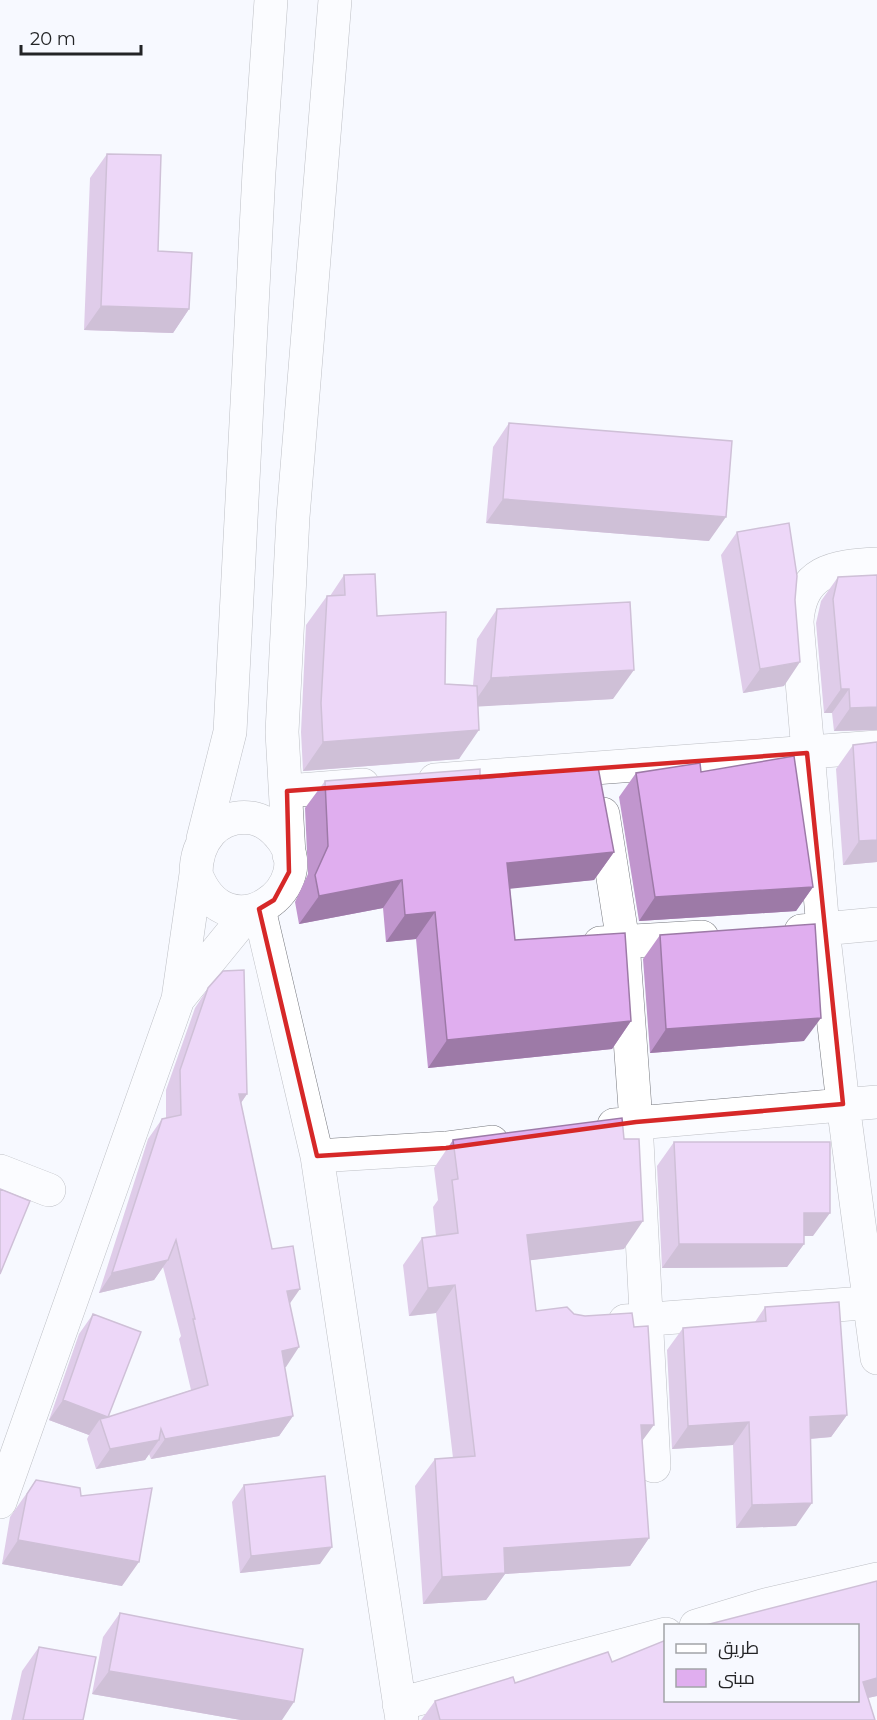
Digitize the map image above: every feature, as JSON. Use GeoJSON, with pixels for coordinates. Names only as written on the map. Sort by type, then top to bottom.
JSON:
{"type":"FeatureCollection","features":[{"type":"Feature","properties":{"kind":"street"},"geometry":{"type":"LineString","coordinates":[[0,1502],[178,999],[196,874],[196,857],[203,839],[230,732],[270,0]]}},
{"type":"Feature","properties":{"kind":"street"},"geometry":{"type":"LineString","coordinates":[[178,999],[254,910],[274,900],[284,887],[289,872],[287,791],[282,732],[292,529],[335,0]]}},
{"type":"Feature","properties":{"kind":"street"},"geometry":{"type":"LineString","coordinates":[[877,564],[835,567],[822,573],[802,594],[797,622],[823,929],[843,1104],[874,1302],[877,1358]]}},
{"type":"Feature","properties":{"kind":"street"},"geometry":{"type":"LineString","coordinates":[[287,791],[877,747]]}},
{"type":"Feature","properties":{"kind":"street"},"geometry":{"type":"LineString","coordinates":[[596,768],[623,942],[636,1122],[654,1466]]}},
{"type":"Feature","properties":{"kind":"street"},"geometry":{"type":"LineString","coordinates":[[203,839],[217,825],[234,818],[251,818],[273,829],[283,840],[289,855]]}},
{"type":"Feature","properties":{"kind":"street"},"geometry":{"type":"LineString","coordinates":[[196,874],[202,890],[212,902],[227,910],[254,910]]}},
{"type":"Feature","properties":{"kind":"street"},"geometry":{"type":"LineString","coordinates":[[254,910],[317,1156],[401,1712],[664,1635]]}},
{"type":"Feature","properties":{"kind":"street"},"geometry":{"type":"LineString","coordinates":[[776,932],[877,924]]}},
{"type":"Feature","properties":{"kind":"street"},"geometry":{"type":"LineString","coordinates":[[568,945],[729,935]]}},
{"type":"Feature","properties":{"kind":"street"},"geometry":{"type":"LineString","coordinates":[[588,1128],[877,1102]]}},
{"type":"Feature","properties":{"kind":"street"},"geometry":{"type":"LineString","coordinates":[[317,1156],[446,1148],[517,1138]]}},
{"type":"Feature","properties":{"kind":"street"},"geometry":{"type":"LineString","coordinates":[[0,1171],[49,1190]]}},
{"type":"Feature","properties":{"kind":"street"},"geometry":{"type":"LineString","coordinates":[[600,1323],[874,1302]]}},
{"type":"Feature","properties":{"kind":"street"},"geometry":{"type":"LineString","coordinates":[[703,1624],[765,1605],[877,1579]]}},
{"type":"Feature","properties":{"kind":"highlighted area"},"geometry":{"type":"Polygon","coordinates":[[[807,753],[843,1104],[636,1122],[446,1148],[317,1156],[259,909],[274,900],[289,872],[287,791],[807,753]]]}},
{"type":"Feature","properties":{"kind":"building"},"geometry":{"type":"Polygon","coordinates":[[[107,154],[161,155],[158,251],[192,253],[189,309],[101,306],[107,154]]]}},
{"type":"Feature","properties":{"kind":"building"},"geometry":{"type":"Polygon","coordinates":[[[509,423],[732,441],[726,517],[503,499],[509,423]]]}},
{"type":"Feature","properties":{"kind":"building"},"geometry":{"type":"Polygon","coordinates":[[[789,523],[797,576],[795,600],[800,662],[760,669],[737,532],[789,523]]]}},
{"type":"Feature","properties":{"kind":"building"},"geometry":{"type":"Polygon","coordinates":[[[375,574],[377,616],[446,612],[445,684],[477,686],[479,730],[323,742],[321,703],[327,596],[345,595],[344,575],[375,574]]]}},
{"type":"Feature","properties":{"kind":"building"},"geometry":{"type":"Polygon","coordinates":[[[877,575],[877,707],[850,708],[849,689],[841,689],[833,599],[838,577],[877,575]]]}},
{"type":"Feature","properties":{"kind":"building"},"geometry":{"type":"Polygon","coordinates":[[[630,602],[634,670],[491,678],[497,609],[630,602]]]}},
{"type":"Feature","properties":{"kind":"building"},"geometry":{"type":"Polygon","coordinates":[[[877,742],[877,840],[859,841],[853,745],[877,742]]]}},
{"type":"Feature","properties":{"kind":"building"},"geometry":{"type":"Polygon","coordinates":[[[794,756],[813,887],[655,897],[636,773],[700,763],[701,772],[794,756]]]}},
{"type":"Feature","properties":{"kind":"building"},"geometry":{"type":"Polygon","coordinates":[[[598,767],[614,852],[507,863],[515,940],[625,933],[631,1021],[447,1040],[435,912],[405,915],[402,880],[319,896],[315,875],[328,846],[325,781],[480,769],[480,779],[598,767]]]}},
{"type":"Feature","properties":{"kind":"building"},"geometry":{"type":"Polygon","coordinates":[[[815,924],[821,1018],[666,1029],[660,935],[815,924]]]}},
{"type":"Feature","properties":{"kind":"building"},"geometry":{"type":"Polygon","coordinates":[[[244,970],[247,1094],[239,1094],[272,1249],[293,1246],[300,1289],[287,1291],[299,1347],[282,1351],[293,1416],[165,1439],[161,1429],[159,1440],[110,1449],[100,1419],[208,1385],[176,1240],[168,1260],[112,1273],[162,1119],[181,1115],[180,1070],[208,988],[223,971],[244,970]]]}},
{"type":"Feature","properties":{"kind":"building"},"geometry":{"type":"Polygon","coordinates":[[[622,1118],[624,1139],[639,1139],[643,1221],[527,1235],[536,1311],[567,1307],[574,1314],[585,1316],[632,1313],[634,1327],[648,1326],[654,1425],[641,1425],[649,1538],[504,1548],[505,1573],[442,1577],[435,1459],[475,1456],[455,1285],[428,1288],[422,1238],[458,1233],[452,1180],[458,1179],[453,1140],[622,1118]]]}},
{"type":"Feature","properties":{"kind":"building"},"geometry":{"type":"Polygon","coordinates":[[[674,1142],[830,1142],[830,1213],[804,1213],[804,1244],[679,1244],[674,1142]]]}},
{"type":"Feature","properties":{"kind":"building"},"geometry":{"type":"Polygon","coordinates":[[[0,1189],[30,1201],[0,1274],[0,1189]]]}},
{"type":"Feature","properties":{"kind":"building"},"geometry":{"type":"Polygon","coordinates":[[[839,1302],[847,1415],[810,1417],[812,1503],[752,1505],[749,1422],[688,1426],[683,1328],[766,1321],[765,1307],[839,1302]]]}},
{"type":"Feature","properties":{"kind":"building"},"geometry":{"type":"Polygon","coordinates":[[[93,1314],[141,1332],[108,1417],[63,1400],[93,1314]]]}},
{"type":"Feature","properties":{"kind":"building"},"geometry":{"type":"Polygon","coordinates":[[[325,1476],[332,1547],[251,1556],[244,1485],[325,1476]]]}},
{"type":"Feature","properties":{"kind":"building"},"geometry":{"type":"Polygon","coordinates":[[[36,1480],[80,1488],[81,1496],[152,1488],[139,1562],[18,1540],[27,1494],[36,1480]]]}},
{"type":"Feature","properties":{"kind":"building"},"geometry":{"type":"Polygon","coordinates":[[[877,1581],[877,1678],[863,1682],[875,1720],[440,1720],[435,1701],[513,1677],[515,1683],[608,1652],[612,1662],[664,1641],[664,1702],[859,1702],[859,1624],[710,1624],[877,1581]]]}},
{"type":"Feature","properties":{"kind":"building"},"geometry":{"type":"Polygon","coordinates":[[[120,1613],[303,1649],[294,1702],[109,1671],[120,1613]]]}},
{"type":"Feature","properties":{"kind":"building"},"geometry":{"type":"Polygon","coordinates":[[[39,1647],[96,1657],[83,1720],[23,1720],[39,1647]]]}}]}
